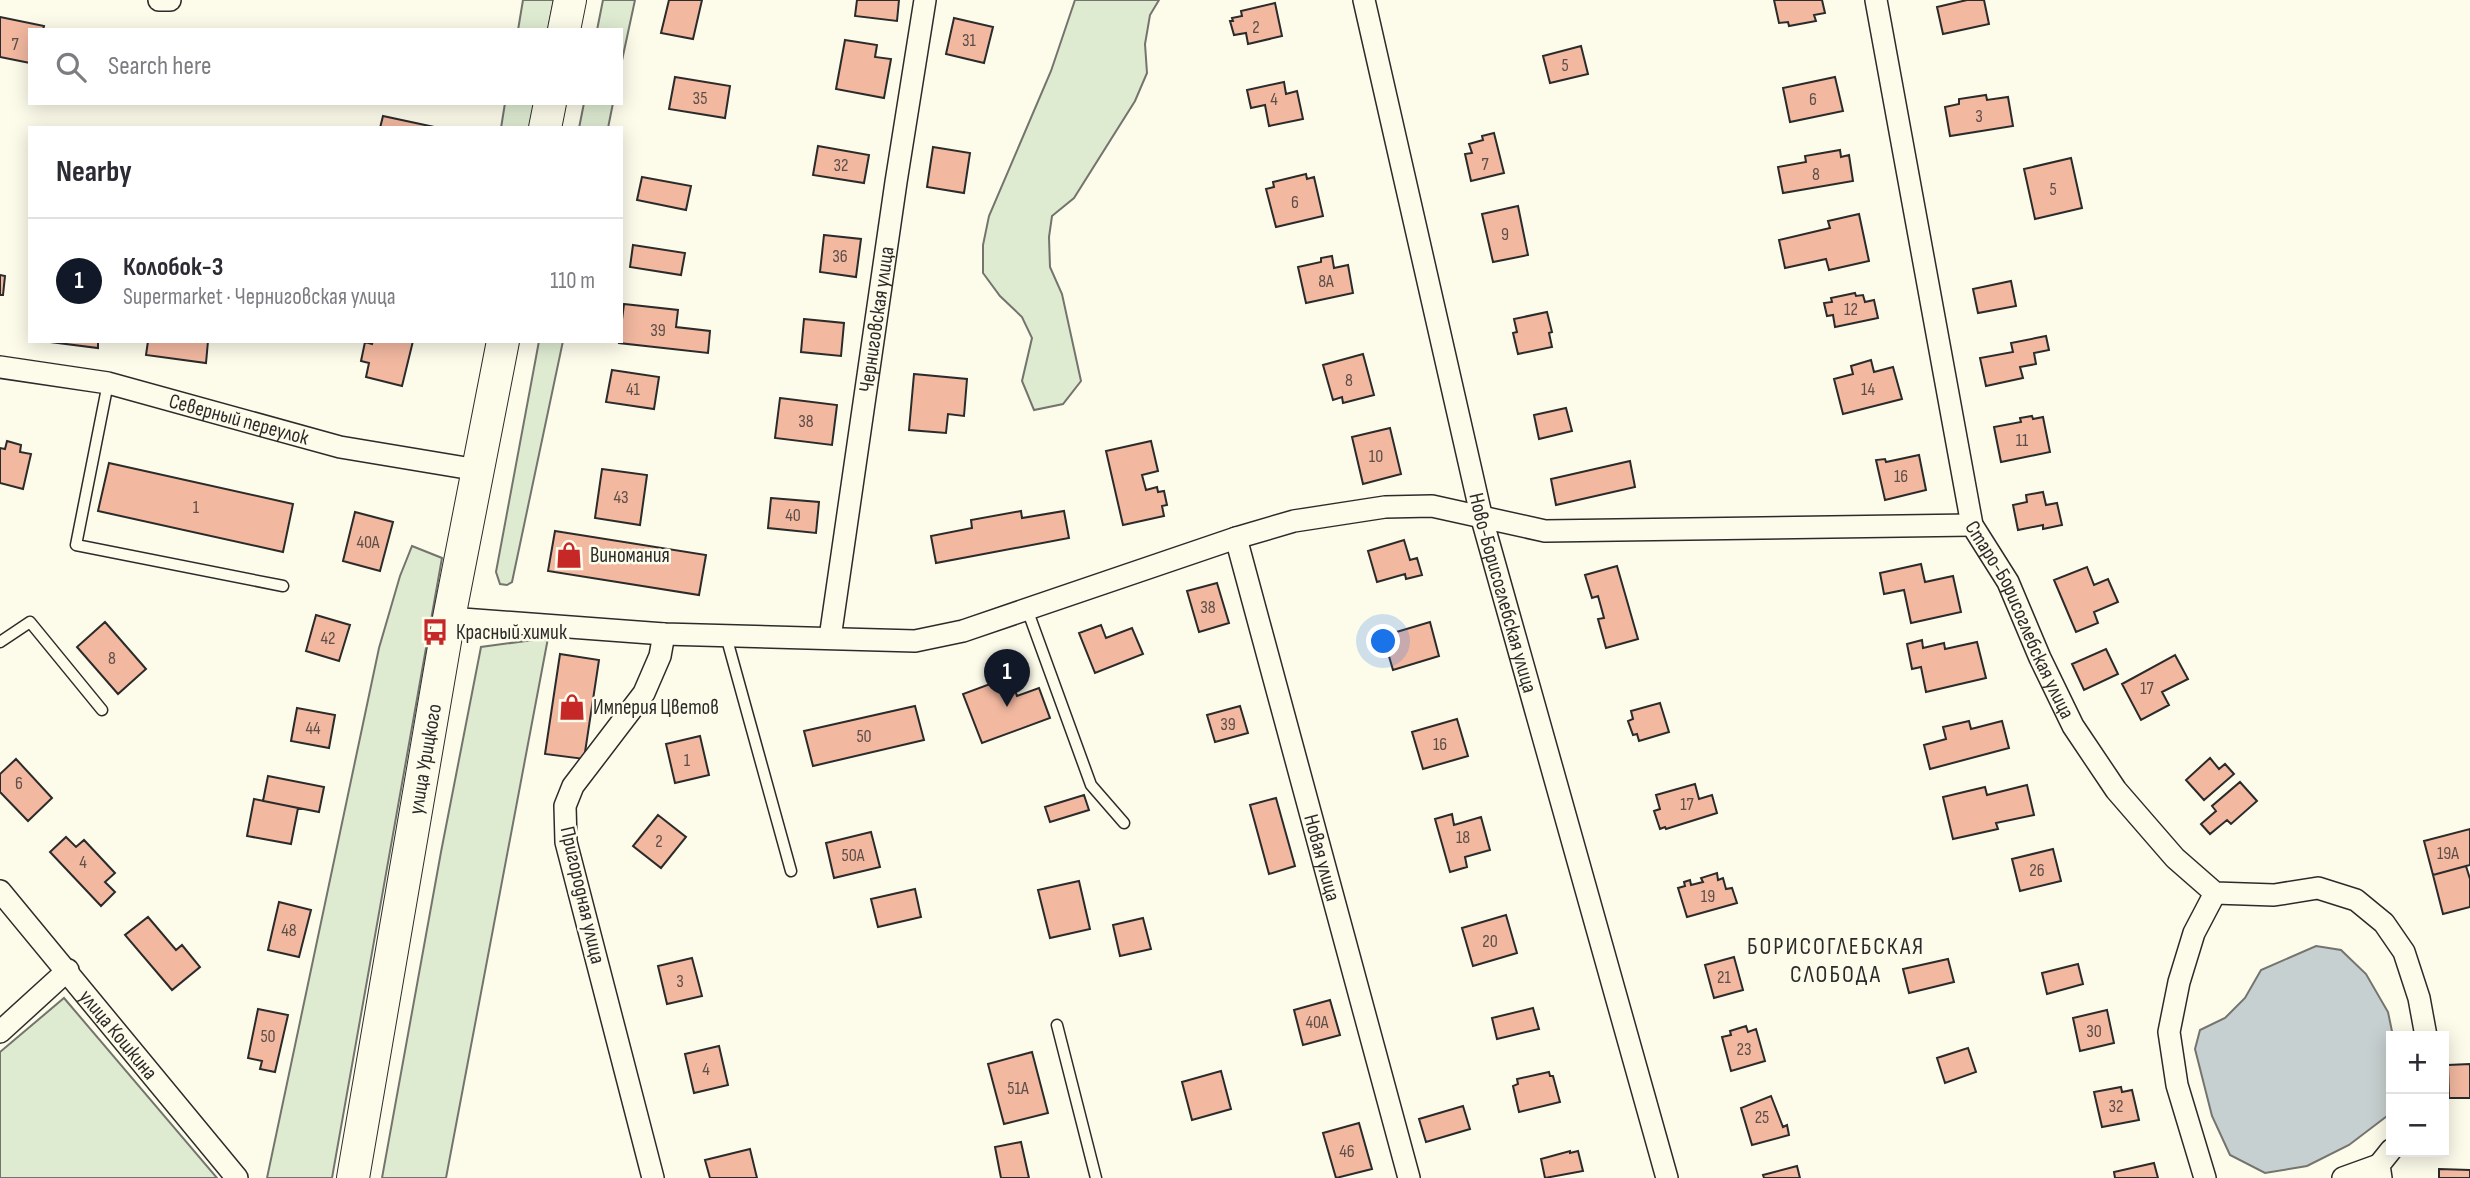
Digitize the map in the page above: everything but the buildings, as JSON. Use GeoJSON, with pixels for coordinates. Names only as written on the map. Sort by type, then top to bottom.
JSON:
{"type":"FeatureCollection","features":[{"type":"Feature","properties":{"kind":"main road"},"geometry":{"type":"LineString","coordinates":[[564,28],[570,0]]}},
{"type":"Feature","properties":{"kind":"main road"},"geometry":{"type":"LineString","coordinates":[[545,126],[550,105]]}},
{"type":"Feature","properties":{"kind":"main road","name":"улица Урицкого"},"geometry":{"type":"LineString","coordinates":[[353,1178],[449,618],[503,343]]}},
{"type":"Feature","properties":{"kind":"street"},"geometry":{"type":"LineString","coordinates":[[159,0],[170,0]]}},
{"type":"Feature","properties":{"kind":"street","name":"Черниговская улица"},"geometry":{"type":"LineString","coordinates":[[830,638],[925,0]]}},
{"type":"Feature","properties":{"kind":"street","name":"Ново-Борисоглебская улица"},"geometry":{"type":"LineString","coordinates":[[1364,0],[1482,519],[1667,1178]]}},
{"type":"Feature","properties":{"kind":"street","name":"Старо-Борисоглебская улица"},"geometry":{"type":"LineString","coordinates":[[1876,0],[1972,525],[2008,582],[2040,658],[2073,726],[2116,790],[2175,858],[2215,893]]}},
{"type":"Feature","properties":{"kind":"street","name":"Северный переулок"},"geometry":{"type":"LineString","coordinates":[[0,367],[108,383],[340,447],[478,470]]}},
{"type":"Feature","properties":{"kind":"street"},"geometry":{"type":"LineString","coordinates":[[449,618],[664,634],[915,641],[963,631],[1236,538],[1294,521],[1385,507],[1432,506],[1545,531],[1972,525]]}},
{"type":"Feature","properties":{"kind":"street","name":"Новая улица"},"geometry":{"type":"LineString","coordinates":[[1236,538],[1409,1178]]}},
{"type":"Feature","properties":{"kind":"street","name":"Пригородная улица"},"geometry":{"type":"LineString","coordinates":[[653,1178],[566,842],[565,806],[573,786],[644,693],[660,656],[664,634]]}},
{"type":"Feature","properties":{"kind":"street"},"geometry":{"type":"LineString","coordinates":[[2205,1178],[2177,1084],[2169,1032],[2179,982],[2194,933],[2215,893],[2274,895],[2318,888],[2356,900],[2384,923],[2404,952],[2419,998],[2425,1031]]}},
{"type":"Feature","properties":{"kind":"street","name":"улица Кошкина"},"geometry":{"type":"LineString","coordinates":[[0,891],[68,970],[237,1178]]}},
{"type":"Feature","properties":{"kind":"street"},"geometry":{"type":"LineString","coordinates":[[0,1032],[68,970]]}},
{"type":"Feature","properties":{"kind":"street"},"geometry":{"type":"LineString","coordinates":[[2343,1178],[2384,1164]]}},
{"type":"Feature","properties":{"kind":"lane"},"geometry":{"type":"LineString","coordinates":[[108,383],[76,545],[283,586]]}},
{"type":"Feature","properties":{"kind":"lane"},"geometry":{"type":"LineString","coordinates":[[1027,609],[1091,785],[1124,823]]}},
{"type":"Feature","properties":{"kind":"lane"},"geometry":{"type":"LineString","coordinates":[[0,642],[30,622],[102,710]]}},
{"type":"Feature","properties":{"kind":"lane"},"geometry":{"type":"LineString","coordinates":[[726,636],[791,871]]}},
{"type":"Feature","properties":{"kind":"lane"},"geometry":{"type":"LineString","coordinates":[[1056,1024],[1096,1178]]}},
{"type":"Feature","properties":{"kind":"green space"},"geometry":{"type":"Polygon","coordinates":[[[523,0],[554,0],[548,28],[518,28],[523,0]]]}},
{"type":"Feature","properties":{"kind":"green space"},"geometry":{"type":"Polygon","coordinates":[[[603,0],[635,0],[623,56],[623,28],[597,28],[603,0]]]}},
{"type":"Feature","properties":{"kind":"green space"},"geometry":{"type":"Polygon","coordinates":[[[1075,0],[1159,0],[1150,15],[1145,44],[1147,73],[1135,101],[1074,198],[1052,216],[1049,237],[1050,267],[1062,294],[1081,381],[1063,404],[1034,410],[1022,381],[1032,338],[1022,317],[1000,296],[983,273],[983,245],[989,216],[1051,71],[1075,0]]]}},
{"type":"Feature","properties":{"kind":"green space"},"geometry":{"type":"Polygon","coordinates":[[[505,105],[535,105],[531,126],[501,126],[505,105]]]}},
{"type":"Feature","properties":{"kind":"green space"},"geometry":{"type":"Polygon","coordinates":[[[584,105],[613,105],[608,126],[579,126],[584,105]]]}},
{"type":"Feature","properties":{"kind":"green space"},"geometry":{"type":"Polygon","coordinates":[[[539,343],[563,343],[512,582],[507,585],[500,584],[496,572],[539,343]]]}},
{"type":"Feature","properties":{"kind":"green space"},"geometry":{"type":"Polygon","coordinates":[[[412,546],[442,558],[332,1178],[267,1178],[379,648],[400,576],[412,546]]]}},
{"type":"Feature","properties":{"kind":"green space"},"geometry":{"type":"Polygon","coordinates":[[[548,638],[446,1178],[382,1178],[481,647],[548,638]]]}},
{"type":"Feature","properties":{"kind":"green space"},"geometry":{"type":"Polygon","coordinates":[[[64,998],[217,1178],[0,1178],[0,1052],[64,998]]]}},
{"type":"Feature","properties":{"kind":"shaded area"},"geometry":{"type":"Polygon","coordinates":[[[2316,946],[2341,950],[2366,974],[2388,1012],[2392,1031],[2386,1031],[2386,1117],[2349,1145],[2307,1166],[2265,1173],[2230,1155],[2212,1116],[2195,1049],[2200,1030],[2225,1018],[2245,998],[2261,970],[2316,946]]]}},
{"type":"Feature","properties":{"kind":"place","name":"Виномания"},"geometry":{"type":"Point","coordinates":[569,555]}},
{"type":"Feature","properties":{"kind":"place","name":"Красный химик"},"geometry":{"type":"Point","coordinates":[435,632]}},
{"type":"Feature","properties":{"kind":"place","name":"Империя Цветов"},"geometry":{"type":"Point","coordinates":[572,707]}},
{"type":"Feature","properties":{"kind":"place","name":"Колобок-3"},"geometry":{"type":"Point","coordinates":[1007,707]}},
{"type":"Feature","properties":{"kind":"district","name":"БОРИСОГЛЕБСКАЯ СЛОБОДА"},"geometry":{"type":"Point","coordinates":[1836,960]}}]}
